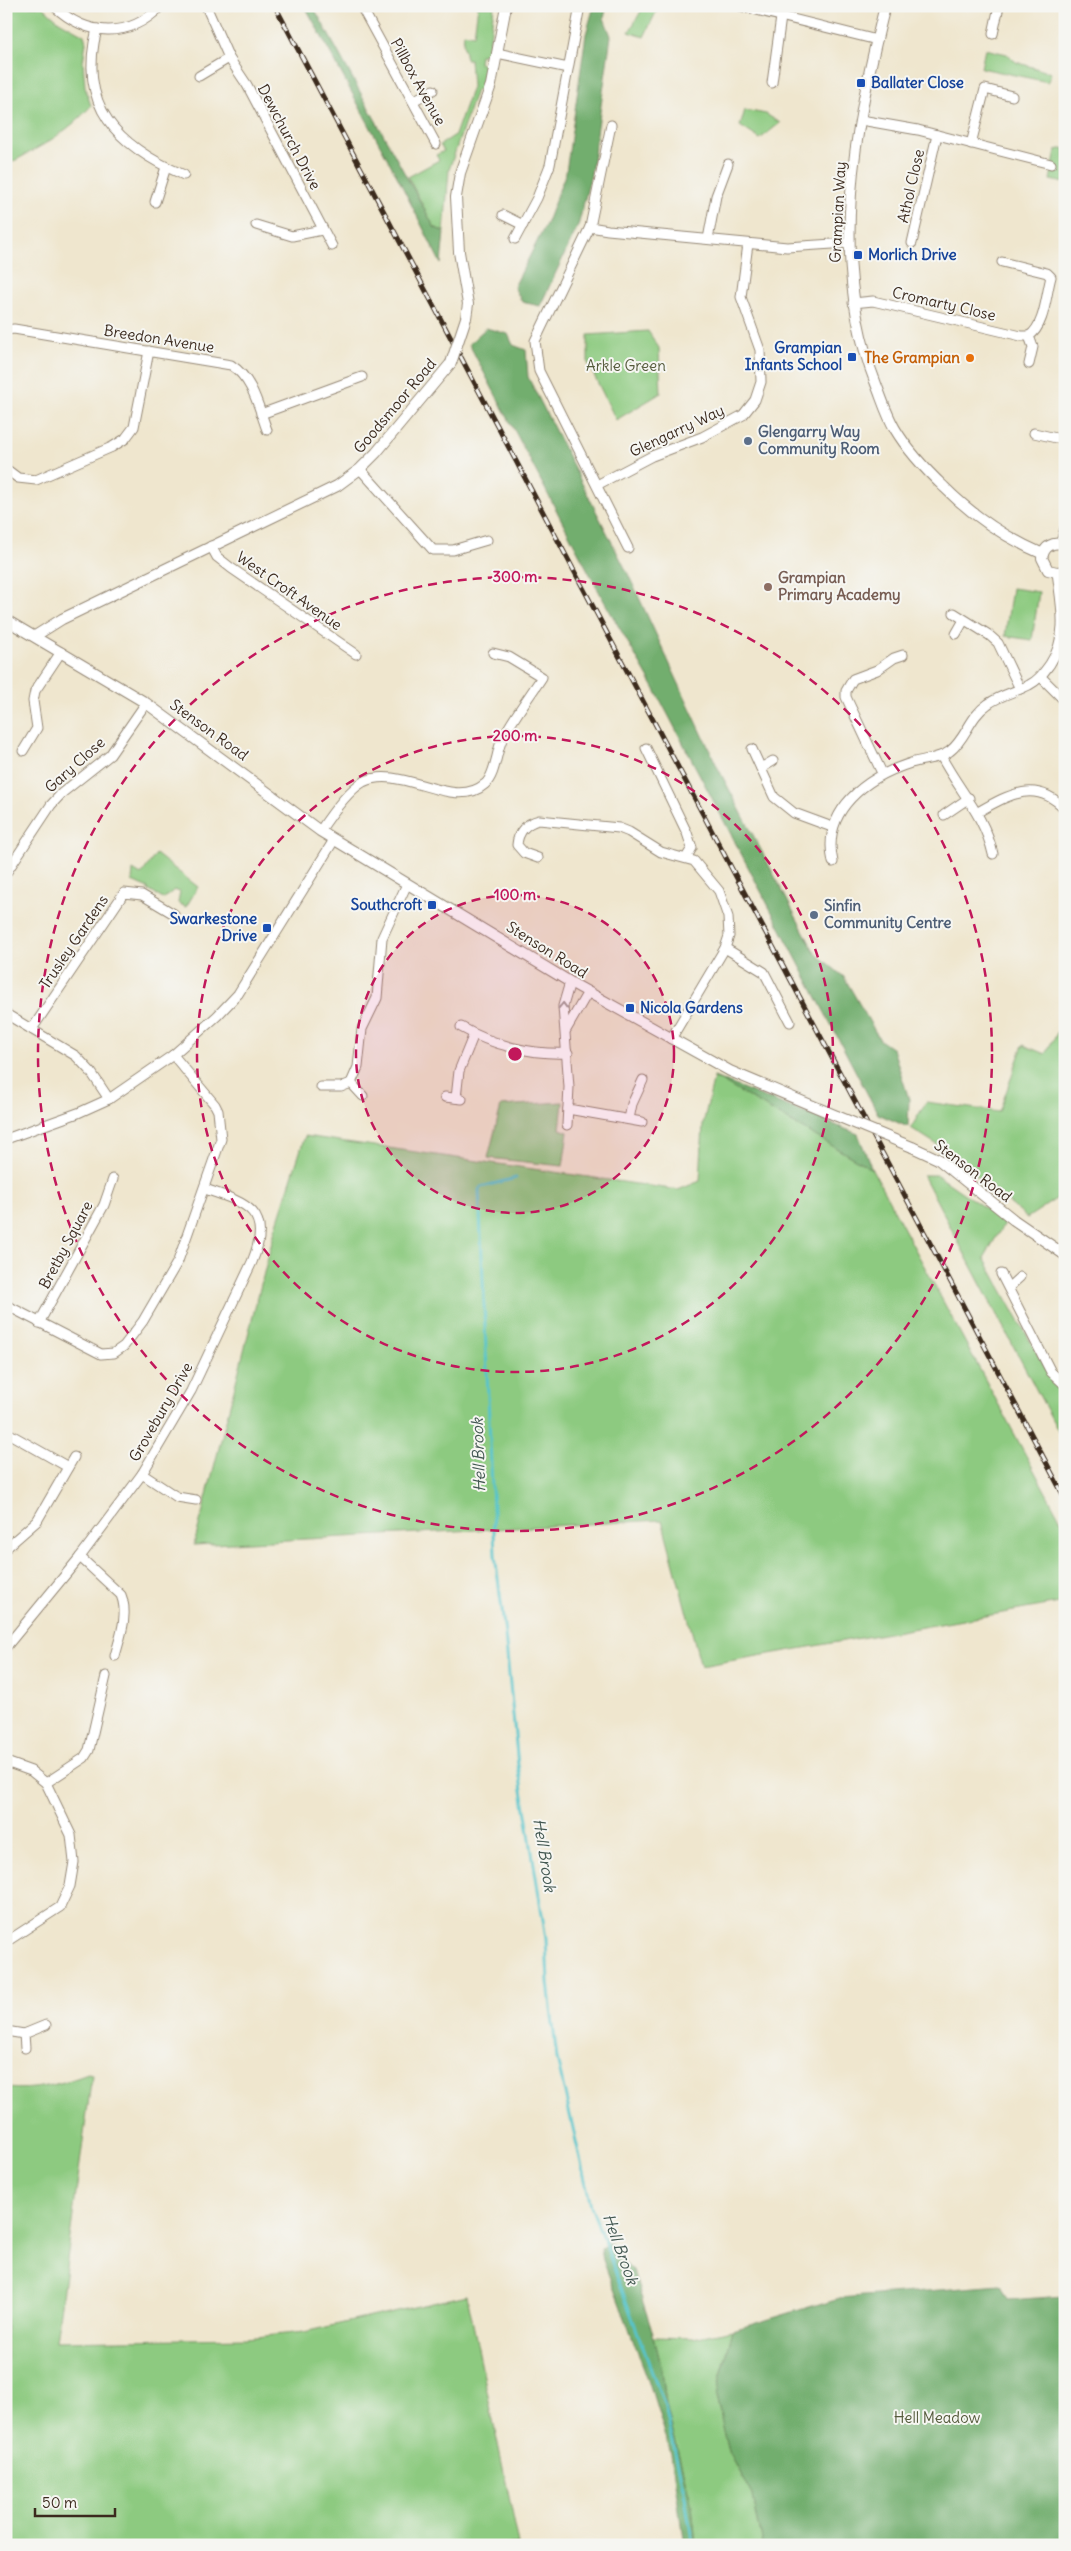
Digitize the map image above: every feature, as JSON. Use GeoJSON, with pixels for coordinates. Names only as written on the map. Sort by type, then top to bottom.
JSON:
{"type":"FeatureCollection","features":[{"type":"Feature","properties":{"kind":"street"},"geometry":{"type":"LineString","coordinates":[[54,6],[80,24],[97,29],[131,28],[150,18],[161,6]]}},
{"type":"Feature","properties":{"kind":"street","name":"Dewchurch Drive"},"geometry":{"type":"LineString","coordinates":[[206,6],[229,58],[262,113],[332,246]]}},
{"type":"Feature","properties":{"kind":"street","name":"Pillbox Avenue"},"geometry":{"type":"LineString","coordinates":[[361,6],[436,144]]}},
{"type":"Feature","properties":{"kind":"street","name":"Goodsmoor Road"},"geometry":{"type":"LineString","coordinates":[[35,636],[62,619],[337,486],[360,470],[450,363],[466,318],[468,304],[459,252],[456,197],[460,173],[491,85],[506,6]]}},
{"type":"Feature","properties":{"kind":"street"},"geometry":{"type":"LineString","coordinates":[[515,239],[537,198],[550,165],[580,6]]}},
{"type":"Feature","properties":{"kind":"street"},"geometry":{"type":"LineString","coordinates":[[740,6],[877,40]]}},
{"type":"Feature","properties":{"kind":"street","name":"Grampian Way"},"geometry":{"type":"LineString","coordinates":[[885,6],[861,120],[853,171],[848,243],[853,302],[866,360],[895,429],[918,460],[974,514],[1008,537],[1043,554]]}},
{"type":"Feature","properties":{"kind":"street"},"geometry":{"type":"LineString","coordinates":[[993,34],[999,6]]}},
{"type":"Feature","properties":{"kind":"street"},"geometry":{"type":"LineString","coordinates":[[772,83],[781,16]]}},
{"type":"Feature","properties":{"kind":"street"},"geometry":{"type":"LineString","coordinates":[[97,29],[91,76],[99,104],[108,121],[126,140],[166,168],[184,175]]}},
{"type":"Feature","properties":{"kind":"street"},"geometry":{"type":"LineString","coordinates":[[497,53],[568,68]]}},
{"type":"Feature","properties":{"kind":"street"},"geometry":{"type":"LineString","coordinates":[[199,76],[229,58]]}},
{"type":"Feature","properties":{"kind":"street"},"geometry":{"type":"LineString","coordinates":[[972,144],[986,89],[1012,96]]}},
{"type":"Feature","properties":{"kind":"street"},"geometry":{"type":"LineString","coordinates":[[413,101],[433,90]]}},
{"type":"Feature","properties":{"kind":"street","name":"Athol Close"},"geometry":{"type":"LineString","coordinates":[[861,120],[937,135],[1051,164]]}},
{"type":"Feature","properties":{"kind":"street"},"geometry":{"type":"LineString","coordinates":[[611,125],[590,227],[535,340],[539,371],[628,548]]}},
{"type":"Feature","properties":{"kind":"street","name":"Athol Close"},"geometry":{"type":"LineString","coordinates":[[912,243],[937,135]]}},
{"type":"Feature","properties":{"kind":"street"},"geometry":{"type":"LineString","coordinates":[[708,239],[716,196],[728,164]]}},
{"type":"Feature","properties":{"kind":"street"},"geometry":{"type":"LineString","coordinates":[[155,202],[166,168]]}},
{"type":"Feature","properties":{"kind":"street"},"geometry":{"type":"LineString","coordinates":[[503,215],[523,225]]}},
{"type":"Feature","properties":{"kind":"street"},"geometry":{"type":"LineString","coordinates":[[256,225],[292,236],[311,234],[322,230]]}},
{"type":"Feature","properties":{"kind":"street"},"geometry":{"type":"LineString","coordinates":[[590,227],[787,247],[848,243]]}},
{"type":"Feature","properties":{"kind":"street","name":"Glengarry Way"},"geometry":{"type":"LineString","coordinates":[[597,485],[652,456],[702,437],[743,415],[755,400],[761,382],[760,350],[741,298],[748,244]]}},
{"type":"Feature","properties":{"kind":"street"},"geometry":{"type":"LineString","coordinates":[[1002,262],[1047,273],[1051,277],[1039,324],[1035,332],[1030,336],[1033,346],[1029,364]]}},
{"type":"Feature","properties":{"kind":"street","name":"Cromarty Close"},"geometry":{"type":"LineString","coordinates":[[853,302],[873,302],[1022,336],[1030,336]]}},
{"type":"Feature","properties":{"kind":"street","name":"Breedon Avenue"},"geometry":{"type":"LineString","coordinates":[[6,330],[14,329],[232,365],[243,373],[267,430]]}},
{"type":"Feature","properties":{"kind":"street"},"geometry":{"type":"LineString","coordinates":[[6,469],[18,478],[36,480],[125,439],[134,427],[149,351]]}},
{"type":"Feature","properties":{"kind":"street"},"geometry":{"type":"LineString","coordinates":[[261,414],[362,376]]}},
{"type":"Feature","properties":{"kind":"street"},"geometry":{"type":"LineString","coordinates":[[1034,433],[1065,440]]}},
{"type":"Feature","properties":{"kind":"street"},"geometry":{"type":"LineString","coordinates":[[360,470],[434,550],[453,550],[487,540]]}},
{"type":"Feature","properties":{"kind":"street"},"geometry":{"type":"LineString","coordinates":[[833,862],[830,842],[832,827],[840,809],[861,788],[882,773],[911,763],[941,756],[956,746],[969,724],[987,704],[1041,677],[1055,656],[1063,635],[1064,624],[1061,572],[1052,572],[1045,566],[1043,554],[1050,545],[1063,544],[1065,528]]}},
{"type":"Feature","properties":{"kind":"street","name":"West Croft Avenue"},"geometry":{"type":"LineString","coordinates":[[211,546],[217,557],[231,568],[356,654]]}},
{"type":"Feature","properties":{"kind":"street"},"geometry":{"type":"LineString","coordinates":[[954,613],[989,634],[998,643],[1020,689]]}},
{"type":"Feature","properties":{"kind":"street","name":"Stenson Road"},"geometry":{"type":"LineString","coordinates":[[6,620],[146,703],[334,840],[570,982],[730,1071],[912,1147],[942,1162],[1006,1214],[1065,1255]]}},
{"type":"Feature","properties":{"kind":"street"},"geometry":{"type":"LineString","coordinates":[[956,634],[964,620]]}},
{"type":"Feature","properties":{"kind":"street"},"geometry":{"type":"LineString","coordinates":[[23,751],[37,728],[33,702],[35,691],[62,652]]}},
{"type":"Feature","properties":{"kind":"street"},"geometry":{"type":"LineString","coordinates":[[320,831],[338,806],[363,782],[395,778],[446,792],[463,793],[477,790],[487,783],[500,742],[542,677],[509,657],[493,653]]}},
{"type":"Feature","properties":{"kind":"street"},"geometry":{"type":"LineString","coordinates":[[882,773],[846,697],[846,691],[853,679],[877,670],[894,658],[903,655]]}},
{"type":"Feature","properties":{"kind":"street"},"geometry":{"type":"LineString","coordinates":[[1041,677],[1065,701]]}},
{"type":"Feature","properties":{"kind":"street","name":"Gary Close"},"geometry":{"type":"LineString","coordinates":[[6,873],[51,805],[62,793],[110,755],[146,703]]}},
{"type":"Feature","properties":{"kind":"street"},"geometry":{"type":"LineString","coordinates":[[646,748],[692,848],[686,858]]}},
{"type":"Feature","properties":{"kind":"street"},"geometry":{"type":"LineString","coordinates":[[752,749],[774,797],[794,813],[832,827]]}},
{"type":"Feature","properties":{"kind":"street"},"geometry":{"type":"LineString","coordinates":[[941,756],[949,772],[978,812],[990,838],[994,854]]}},
{"type":"Feature","properties":{"kind":"street"},"geometry":{"type":"LineString","coordinates":[[761,768],[773,761]]}},
{"type":"Feature","properties":{"kind":"street"},"geometry":{"type":"LineString","coordinates":[[978,812],[1013,793],[1026,791],[1044,794],[1065,809]]}},
{"type":"Feature","properties":{"kind":"street"},"geometry":{"type":"LineString","coordinates":[[944,815],[969,798]]}},
{"type":"Feature","properties":{"kind":"street"},"geometry":{"type":"LineString","coordinates":[[538,858],[524,853],[517,845],[522,830],[530,822],[539,820],[619,828],[661,852],[694,861],[719,892],[728,917],[729,936],[726,948],[671,1039]]}},
{"type":"Feature","properties":{"kind":"street"},"geometry":{"type":"LineString","coordinates":[[6,1139],[78,1113],[109,1099],[173,1054],[217,1016],[238,994],[334,840]]}},
{"type":"Feature","properties":{"kind":"street"},"geometry":{"type":"LineString","coordinates":[[321,1087],[341,1088],[351,1083],[358,1067],[362,1030],[377,998],[382,938],[408,884]]}},
{"type":"Feature","properties":{"kind":"street","name":"Trusley Gardens"},"geometry":{"type":"LineString","coordinates":[[32,1029],[124,893],[142,895],[174,914]]}},
{"type":"Feature","properties":{"kind":"street"},"geometry":{"type":"LineString","coordinates":[[726,948],[764,972],[790,1022]]}},
{"type":"Feature","properties":{"kind":"street"},"geometry":{"type":"LineString","coordinates":[[567,1125],[568,1053],[562,1006],[570,982]]}},
{"type":"Feature","properties":{"kind":"street"},"geometry":{"type":"LineString","coordinates":[[566,1030],[588,992]]}},
{"type":"Feature","properties":{"kind":"street"},"geometry":{"type":"LineString","coordinates":[[6,1014],[76,1056],[91,1072],[109,1099]]}},
{"type":"Feature","properties":{"kind":"street"},"geometry":{"type":"LineString","coordinates":[[461,1027],[474,1034],[538,1053],[568,1053]]}},
{"type":"Feature","properties":{"kind":"street"},"geometry":{"type":"LineString","coordinates":[[445,1097],[459,1099],[460,1071],[474,1034]]}},
{"type":"Feature","properties":{"kind":"street"},"geometry":{"type":"LineString","coordinates":[[6,1305],[39,1324],[101,1354],[114,1353],[124,1346],[143,1321],[178,1261],[205,1189],[220,1139],[218,1111],[212,1100],[173,1054]]}},
{"type":"Feature","properties":{"kind":"street"},"geometry":{"type":"LineString","coordinates":[[629,1119],[632,1104],[643,1080]]}},
{"type":"Feature","properties":{"kind":"street"},"geometry":{"type":"LineString","coordinates":[[351,1083],[363,1096]]}},
{"type":"Feature","properties":{"kind":"street"},"geometry":{"type":"LineString","coordinates":[[568,1109],[642,1122]]}},
{"type":"Feature","properties":{"kind":"street","name":"Bretby Square"},"geometry":{"type":"LineString","coordinates":[[39,1324],[104,1205],[113,1179]]}},
{"type":"Feature","properties":{"kind":"street","name":"Grovebury Drive"},"geometry":{"type":"LineString","coordinates":[[6,1647],[80,1557],[142,1474],[191,1391],[252,1262],[259,1240],[258,1219],[254,1210],[238,1200],[205,1189]]}},
{"type":"Feature","properties":{"kind":"street"},"geometry":{"type":"LineString","coordinates":[[1001,1274],[1051,1372],[1065,1385]]}},
{"type":"Feature","properties":{"kind":"street"},"geometry":{"type":"LineString","coordinates":[[1009,1287],[1020,1277]]}},
{"type":"Feature","properties":{"kind":"street"},"geometry":{"type":"LineString","coordinates":[[6,1432],[68,1467]]}},
{"type":"Feature","properties":{"kind":"street"},"geometry":{"type":"LineString","coordinates":[[6,1548],[37,1521],[74,1457]]}},
{"type":"Feature","properties":{"kind":"street"},"geometry":{"type":"LineString","coordinates":[[142,1474],[177,1497],[196,1500]]}},
{"type":"Feature","properties":{"kind":"street"},"geometry":{"type":"LineString","coordinates":[[80,1557],[121,1595],[124,1602],[124,1616],[115,1656]]}},
{"type":"Feature","properties":{"kind":"street"},"geometry":{"type":"LineString","coordinates":[[46,1783],[84,1758],[89,1750],[106,1676]]}},
{"type":"Feature","properties":{"kind":"street"},"geometry":{"type":"LineString","coordinates":[[6,1762],[31,1771],[46,1783],[72,1836],[74,1862],[70,1886],[60,1907],[6,1942]]}},
{"type":"Feature","properties":{"kind":"street"},"geometry":{"type":"LineString","coordinates":[[6,2031],[24,2034],[46,2025]]}},
{"type":"Feature","properties":{"kind":"street"},"geometry":{"type":"LineString","coordinates":[[24,2034],[25,2048]]}},
{"type":"Feature","properties":{"kind":"green space"},"geometry":{"type":"Polygon","coordinates":[[[6,6],[42,6],[59,21],[84,35],[86,42],[83,62],[85,87],[91,106],[73,124],[54,138],[10,163],[6,161],[6,6]]]}},
{"type":"Feature","properties":{"kind":"green space"},"geometry":{"type":"Polygon","coordinates":[[[305,6],[313,6],[434,227],[444,232],[441,264],[399,180],[305,6]]]}},
{"type":"Feature","properties":{"kind":"green space"},"geometry":{"type":"Polygon","coordinates":[[[478,6],[494,6],[488,55],[480,55],[479,63],[485,66],[480,90],[476,90],[449,170],[444,232],[434,227],[408,177],[439,160],[436,155],[444,151],[440,145],[455,135],[472,87],[470,59],[466,59],[463,44],[464,33],[474,35],[478,6]]]}},
{"type":"Feature","properties":{"kind":"green space"},"geometry":{"type":"Polygon","coordinates":[[[594,6],[607,6],[604,18],[611,36],[591,175],[578,226],[540,306],[522,302],[514,287],[547,222],[566,172],[586,34],[594,6]]]}},
{"type":"Feature","properties":{"kind":"green space"},"geometry":{"type":"Polygon","coordinates":[[[644,6],[659,6],[644,37],[629,32],[644,6]]]}},
{"type":"Feature","properties":{"kind":"green space"},"geometry":{"type":"Polygon","coordinates":[[[985,49],[1007,54],[1016,62],[1051,73],[1048,82],[981,68],[985,49]]]}},
{"type":"Feature","properties":{"kind":"green space"},"geometry":{"type":"Polygon","coordinates":[[[745,110],[766,114],[780,123],[760,139],[740,126],[745,110]]]}},
{"type":"Feature","properties":{"kind":"green space"},"geometry":{"type":"Polygon","coordinates":[[[1065,148],[1065,183],[1050,180],[1056,150],[1065,148]]]}},
{"type":"Feature","properties":{"kind":"green space"},"geometry":{"type":"Polygon","coordinates":[[[486,328],[508,334],[513,345],[526,350],[528,377],[628,574],[718,768],[815,953],[844,977],[880,1040],[893,1049],[909,1099],[908,1127],[878,1114],[654,688],[604,601],[469,344],[486,328]]]}},
{"type":"Feature","properties":{"kind":"green space","name":"Arkle Green"},"geometry":{"type":"Polygon","coordinates":[[[648,331],[659,348],[661,393],[616,420],[588,363],[588,335],[648,331]]]}},
{"type":"Feature","properties":{"kind":"green space"},"geometry":{"type":"Polygon","coordinates":[[[1012,588],[1039,592],[1032,640],[1005,636],[1012,588]]]}},
{"type":"Feature","properties":{"kind":"green space"},"geometry":{"type":"Polygon","coordinates":[[[156,854],[198,887],[186,907],[178,903],[180,892],[174,890],[163,899],[148,890],[148,888],[132,881],[133,870],[141,875],[156,854]]]}},
{"type":"Feature","properties":{"kind":"green space"},"geometry":{"type":"Polygon","coordinates":[[[1065,1019],[1065,1193],[1027,1218],[950,1153],[911,1128],[926,1102],[999,1112],[1023,1045],[1045,1054],[1065,1019]]]}},
{"type":"Feature","properties":{"kind":"green space"},"geometry":{"type":"Polygon","coordinates":[[[714,1077],[872,1169],[1065,1528],[1065,1602],[701,1666],[662,1520],[194,1545],[275,1230],[305,1136],[678,1190],[700,1181],[703,1124],[714,1077]]]}},
{"type":"Feature","properties":{"kind":"green space"},"geometry":{"type":"Polygon","coordinates":[[[714,1077],[858,1134],[872,1169],[714,1077]]]}},
{"type":"Feature","properties":{"kind":"green space"},"geometry":{"type":"Polygon","coordinates":[[[563,1102],[560,1129],[568,1132],[563,1166],[488,1158],[501,1106],[563,1102]]]}},
{"type":"Feature","properties":{"kind":"green space"},"geometry":{"type":"Polygon","coordinates":[[[923,1175],[937,1175],[1005,1222],[984,1258],[1053,1382],[1065,1389],[1065,1444],[923,1175]]]}},
{"type":"Feature","properties":{"kind":"green space"},"geometry":{"type":"Polygon","coordinates":[[[88,2074],[92,2075],[56,2341],[246,2338],[304,2332],[467,2295],[519,2545],[6,2545],[6,2088],[17,2089],[48,2086],[88,2074]]]}},
{"type":"Feature","properties":{"kind":"green space"},"geometry":{"type":"Polygon","coordinates":[[[610,2243],[621,2259],[633,2271],[654,2337],[662,2370],[666,2405],[692,2506],[696,2545],[684,2545],[671,2454],[648,2379],[603,2260],[601,2249],[610,2243]]]}},
{"type":"Feature","properties":{"kind":"green space","name":"Hell Meadow"},"geometry":{"type":"Polygon","coordinates":[[[1001,2285],[1008,2300],[1065,2296],[1065,2545],[763,2545],[753,2496],[729,2452],[716,2396],[733,2330],[839,2298],[1001,2285]]]}},
{"type":"Feature","properties":{"kind":"green space"},"geometry":{"type":"Polygon","coordinates":[[[733,2330],[716,2396],[729,2452],[753,2496],[763,2545],[696,2545],[692,2506],[666,2405],[662,2370],[654,2337],[693,2338],[733,2330]]]}},
{"type":"Feature","properties":{"kind":"waterway","name":"Hell Brook"},"geometry":{"type":"LineString","coordinates":[[516,1178],[481,1187],[479,1190],[495,1555],[518,1765],[546,1939],[548,1982],[557,2059],[591,2206],[665,2407],[684,2492],[693,2545]]}},
{"type":"Feature","properties":{"kind":"railway"},"geometry":{"type":"LineString","coordinates":[[275,6],[1065,1498]]}},
{"type":"Feature","properties":{"kind":"place","name":"Ballater Close"},"geometry":{"type":"Point","coordinates":[861,83]}},
{"type":"Feature","properties":{"kind":"place","name":"Morlich Drive"},"geometry":{"type":"Point","coordinates":[858,255]}},
{"type":"Feature","properties":{"kind":"place","name":"Grampian Infants School"},"geometry":{"type":"Point","coordinates":[852,357]}},
{"type":"Feature","properties":{"kind":"place","name":"The Grampian"},"geometry":{"type":"Point","coordinates":[970,358]}},
{"type":"Feature","properties":{"kind":"place","name":"Glengarry Way Community Room"},"geometry":{"type":"Point","coordinates":[748,441]}},
{"type":"Feature","properties":{"kind":"place","name":"Grampian Primary Academy"},"geometry":{"type":"Point","coordinates":[768,587]}},
{"type":"Feature","properties":{"kind":"place","name":"Southcroft"},"geometry":{"type":"Point","coordinates":[432,905]}},
{"type":"Feature","properties":{"kind":"place","name":"Sinfin Community Centre"},"geometry":{"type":"Point","coordinates":[814,915]}},
{"type":"Feature","properties":{"kind":"place","name":"Swarkestone Drive"},"geometry":{"type":"Point","coordinates":[267,928]}},
{"type":"Feature","properties":{"kind":"place","name":"Nicola Gardens"},"geometry":{"type":"Point","coordinates":[630,1008]}}]}
